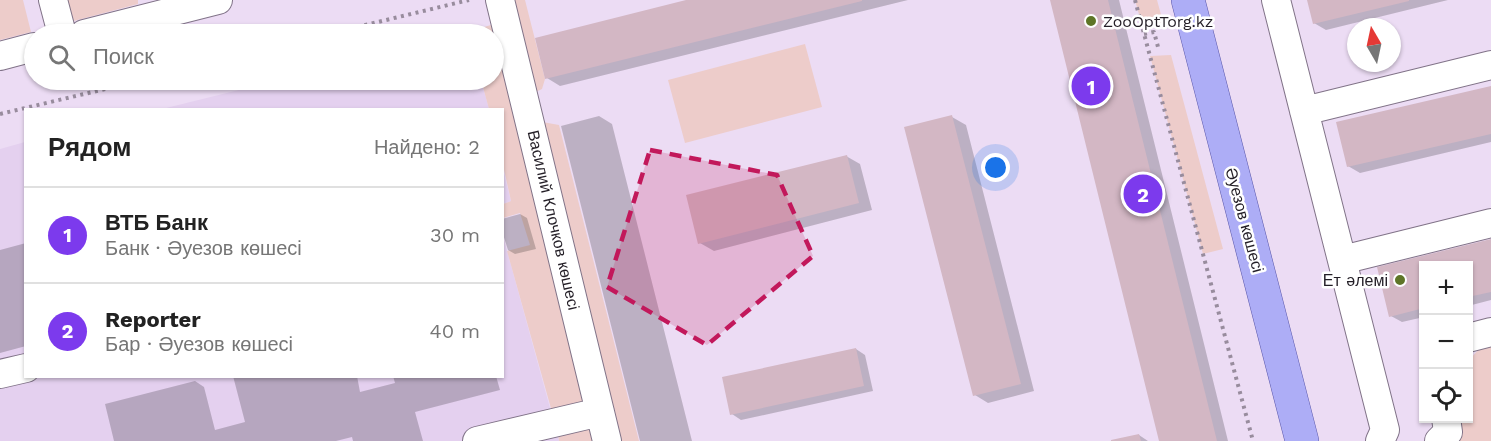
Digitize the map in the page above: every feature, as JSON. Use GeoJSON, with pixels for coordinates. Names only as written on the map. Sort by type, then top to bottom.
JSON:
{"type":"FeatureCollection","features":[{"type":"Feature","properties":{"kind":"main road","name":"Әуезов көшесі"},"geometry":{"type":"LineString","coordinates":[[1188,0],[1302,441]]}},
{"type":"Feature","properties":{"kind":"street"},"geometry":{"type":"LineString","coordinates":[[53,0],[59,24]]}},
{"type":"Feature","properties":{"kind":"street","name":"Василий Клочков көшесі"},"geometry":{"type":"LineString","coordinates":[[500,0],[607,441]]}},
{"type":"Feature","properties":{"kind":"street"},"geometry":{"type":"LineString","coordinates":[[1276,0],[1384,430],[1380,441]]}},
{"type":"Feature","properties":{"kind":"street"},"geometry":{"type":"LineString","coordinates":[[121,24],[207,1]]}},
{"type":"Feature","properties":{"kind":"street"},"geometry":{"type":"LineString","coordinates":[[0,56],[24,50]]}},
{"type":"Feature","properties":{"kind":"street"},"geometry":{"type":"LineString","coordinates":[[1304,111],[1491,65]]}},
{"type":"Feature","properties":{"kind":"street"},"geometry":{"type":"LineString","coordinates":[[1342,260],[1491,223]]}},
{"type":"Feature","properties":{"kind":"street"},"geometry":{"type":"LineString","coordinates":[[1473,337],[1491,332]]}},
{"type":"Feature","properties":{"kind":"street"},"geometry":{"type":"LineString","coordinates":[[0,374],[24,368]]}},
{"type":"Feature","properties":{"kind":"street"},"geometry":{"type":"LineString","coordinates":[[477,441],[600,412]]}},
{"type":"Feature","properties":{"kind":"street"},"geometry":{"type":"LineString","coordinates":[[1439,441],[1449,432],[1447,423]]}},
{"type":"Feature","properties":{"kind":"path"},"geometry":{"type":"LineString","coordinates":[[369,24],[469,0]]}},
{"type":"Feature","properties":{"kind":"path"},"geometry":{"type":"LineString","coordinates":[[1135,0],[1253,441]]}},
{"type":"Feature","properties":{"kind":"path"},"geometry":{"type":"LineString","coordinates":[[1144,34],[1154,32],[1158,46]]}},
{"type":"Feature","properties":{"kind":"path"},"geometry":{"type":"LineString","coordinates":[[25,108],[101,90]]}},
{"type":"Feature","properties":{"kind":"path"},"geometry":{"type":"LineString","coordinates":[[0,114],[24,108]]}},
{"type":"Feature","properties":{"kind":"highlighted area"},"geometry":{"type":"Polygon","coordinates":[[[650,150],[777,175],[813,256],[707,345],[607,287],[650,150]]]}},
{"type":"Feature","properties":{"kind":"shaded area"},"geometry":{"type":"Polygon","coordinates":[[[0,0],[23,0],[29,24],[24,24],[24,34],[0,40],[0,0]]]}},
{"type":"Feature","properties":{"kind":"shaded area"},"geometry":{"type":"Polygon","coordinates":[[[64,0],[138,0],[138,4],[70,22],[64,0]]]}},
{"type":"Feature","properties":{"kind":"shaded area"},"geometry":{"type":"Polygon","coordinates":[[[507,0],[525,0],[545,79],[542,89],[529,95],[507,0]]]}},
{"type":"Feature","properties":{"kind":"shaded area"},"geometry":{"type":"Polygon","coordinates":[[[1135,0],[1157,0],[1163,22],[1143,29],[1135,0]]]}},
{"type":"Feature","properties":{"kind":"shaded area"},"geometry":{"type":"Polygon","coordinates":[[[504,39],[589,402],[552,412],[507,251],[530,245],[520,213],[504,218],[504,204],[511,201],[504,170],[504,108],[489,108],[484,90],[504,90],[504,39]]]}},
{"type":"Feature","properties":{"kind":"shaded area"},"geometry":{"type":"Polygon","coordinates":[[[805,44],[822,107],[685,143],[668,80],[805,44]]]}},
{"type":"Feature","properties":{"kind":"shaded area"},"geometry":{"type":"Polygon","coordinates":[[[1171,55],[1223,249],[1203,254],[1150,56],[1171,55]]]}},
{"type":"Feature","properties":{"kind":"shaded area"},"geometry":{"type":"Polygon","coordinates":[[[239,90],[484,90],[489,108],[166,108],[239,90]]]}},
{"type":"Feature","properties":{"kind":"shaded area"},"geometry":{"type":"Polygon","coordinates":[[[537,121],[559,125],[639,441],[616,441],[537,121]]]}},
{"type":"Feature","properties":{"kind":"shaded area"},"geometry":{"type":"Polygon","coordinates":[[[24,142],[24,378],[504,378],[504,240],[559,441],[0,441],[0,149],[24,142]]]}},
{"type":"Feature","properties":{"kind":"shaded area"},"geometry":{"type":"Polygon","coordinates":[[[504,173],[511,201],[504,204],[504,173]]]}},
{"type":"Feature","properties":{"kind":"shaded area"},"geometry":{"type":"Polygon","coordinates":[[[1491,345],[1491,441],[1453,441],[1453,423],[1473,423],[1473,356],[1482,346],[1491,345]]]}},
{"type":"Feature","properties":{"kind":"shaded area"},"geometry":{"type":"Polygon","coordinates":[[[593,425],[597,441],[559,441],[558,435],[593,425]]]}},
{"type":"Feature","properties":{"kind":"building"},"geometry":{"type":"Polygon","coordinates":[[[686,0],[862,1],[545,79],[535,38],[686,0]]]}},
{"type":"Feature","properties":{"kind":"building"},"geometry":{"type":"Polygon","coordinates":[[[1050,0],[1108,0],[1217,441],[1159,441],[1050,0]]]}},
{"type":"Feature","properties":{"kind":"building"},"geometry":{"type":"Polygon","coordinates":[[[1307,0],[1409,0],[1409,1],[1313,24],[1307,0]]]}},
{"type":"Feature","properties":{"kind":"building"},"geometry":{"type":"Polygon","coordinates":[[[1491,86],[1491,134],[1347,167],[1336,122],[1491,86]]]}},
{"type":"Feature","properties":{"kind":"building"},"geometry":{"type":"Polygon","coordinates":[[[952,115],[1021,384],[973,396],[904,127],[952,115]]]}},
{"type":"Feature","properties":{"kind":"building"},"geometry":{"type":"Polygon","coordinates":[[[847,155],[859,203],[698,244],[686,195],[847,155]]]}},
{"type":"Feature","properties":{"kind":"building"},"geometry":{"type":"Polygon","coordinates":[[[1491,239],[1491,292],[1473,296],[1473,261],[1419,261],[1419,309],[1389,317],[1377,267],[1491,239]]]}},
{"type":"Feature","properties":{"kind":"building"},"geometry":{"type":"Polygon","coordinates":[[[856,348],[864,386],[730,415],[722,377],[856,348]]]}},
{"type":"Feature","properties":{"kind":"building"},"geometry":{"type":"Polygon","coordinates":[[[1139,434],[1141,441],[1111,441],[1111,440],[1139,434]]]}},
{"type":"Feature","properties":{"kind":"place","name":"ZooOptTorg.kz"},"geometry":{"type":"Point","coordinates":[1091,21]}},
{"type":"Feature","properties":{"kind":"place","name":"ВТБ Банк"},"geometry":{"type":"Point","coordinates":[1091,86]}},
{"type":"Feature","properties":{"kind":"place","name":"Reporter"},"geometry":{"type":"Point","coordinates":[1143,194]}},
{"type":"Feature","properties":{"kind":"place","name":"Ет әлемі"},"geometry":{"type":"Point","coordinates":[1400,280]}}]}
